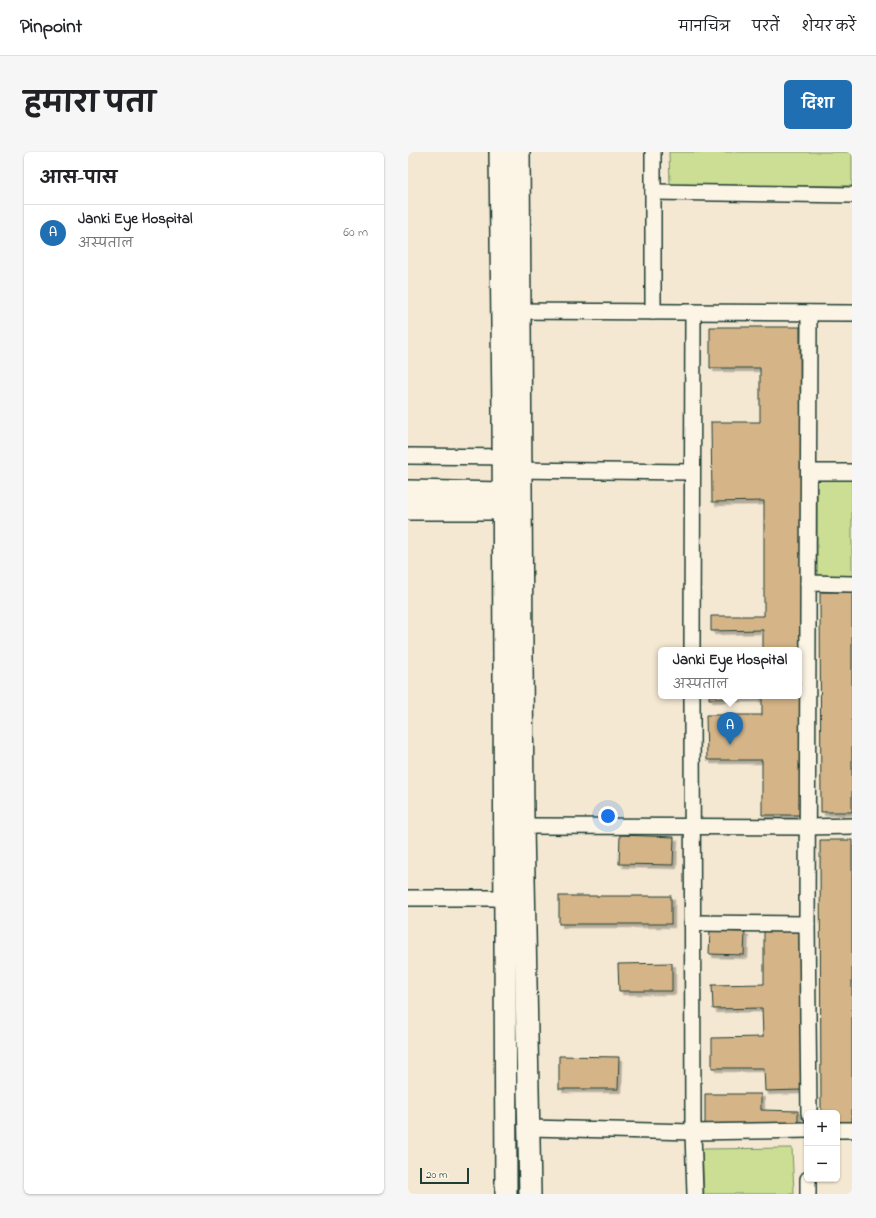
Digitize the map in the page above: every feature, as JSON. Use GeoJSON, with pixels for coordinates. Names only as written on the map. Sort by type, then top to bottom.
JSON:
{"type":"FeatureCollection","features":[{"type":"Feature","properties":{"kind":"street"},"geometry":{"type":"LineString","coordinates":[[500,152],[511,311]]}},
{"type":"Feature","properties":{"kind":"street"},"geometry":{"type":"LineString","coordinates":[[506,1194],[505,898],[509,500],[512,463],[511,311],[519,152]]}},
{"type":"Feature","properties":{"kind":"street"},"geometry":{"type":"LineString","coordinates":[[653,152],[653,312]]}},
{"type":"Feature","properties":{"kind":"street"},"geometry":{"type":"LineString","coordinates":[[653,192],[852,195]]}},
{"type":"Feature","properties":{"kind":"street"},"geometry":{"type":"LineString","coordinates":[[511,311],[852,313]]}},
{"type":"Feature","properties":{"kind":"street"},"geometry":{"type":"LineString","coordinates":[[692,647],[693,312]]}},
{"type":"Feature","properties":{"kind":"street"},"geometry":{"type":"LineString","coordinates":[[809,313],[807,827],[809,1110]]}},
{"type":"Feature","properties":{"kind":"street"},"geometry":{"type":"LineString","coordinates":[[408,456],[692,472]]}},
{"type":"Feature","properties":{"kind":"street"},"geometry":{"type":"LineString","coordinates":[[808,472],[852,472]]}},
{"type":"Feature","properties":{"kind":"street"},"geometry":{"type":"LineString","coordinates":[[408,492],[509,500]]}},
{"type":"Feature","properties":{"kind":"street"},"geometry":{"type":"LineString","coordinates":[[408,509],[509,500]]}},
{"type":"Feature","properties":{"kind":"street"},"geometry":{"type":"LineString","coordinates":[[509,500],[524,826],[530,1194]]}},
{"type":"Feature","properties":{"kind":"street"},"geometry":{"type":"LineString","coordinates":[[808,583],[852,584]]}},
{"type":"Feature","properties":{"kind":"street"},"geometry":{"type":"LineString","coordinates":[[692,699],[693,1132],[695,1194]]}},
{"type":"Feature","properties":{"kind":"street"},"geometry":{"type":"LineString","coordinates":[[524,826],[852,826]]}},
{"type":"Feature","properties":{"kind":"street"},"geometry":{"type":"LineString","coordinates":[[408,898],[505,898]]}},
{"type":"Feature","properties":{"kind":"street"},"geometry":{"type":"LineString","coordinates":[[692,923],[807,924]]}},
{"type":"Feature","properties":{"kind":"street"},"geometry":{"type":"LineString","coordinates":[[530,1128],[693,1132],[804,1130]]}},
{"type":"Feature","properties":{"kind":"street"},"geometry":{"type":"LineString","coordinates":[[840,1130],[852,1130]]}},
{"type":"Feature","properties":{"kind":"street"},"geometry":{"type":"LineString","coordinates":[[808,1182],[808,1194]]}},
{"type":"Feature","properties":{"kind":"green space"},"geometry":{"type":"Polygon","coordinates":[[[669,152],[852,152],[852,186],[670,185],[669,152]]]}},
{"type":"Feature","properties":{"kind":"green space"},"geometry":{"type":"Polygon","coordinates":[[[817,480],[852,480],[852,576],[817,577],[817,480]]]}},
{"type":"Feature","properties":{"kind":"green space"},"geometry":{"type":"Polygon","coordinates":[[[792,1148],[794,1194],[704,1194],[702,1149],[792,1148]]]}},
{"type":"Feature","properties":{"kind":"building"},"geometry":{"type":"Polygon","coordinates":[[[710,327],[800,327],[802,647],[763,647],[763,630],[711,631],[711,616],[764,616],[764,501],[712,502],[711,422],[760,422],[760,368],[710,368],[710,327]]]}},
{"type":"Feature","properties":{"kind":"building"},"geometry":{"type":"Polygon","coordinates":[[[820,592],[852,592],[852,812],[821,812],[820,592]]]}},
{"type":"Feature","properties":{"kind":"building"},"geometry":{"type":"Polygon","coordinates":[[[802,652],[803,815],[762,815],[762,760],[707,760],[706,715],[762,715],[762,699],[802,699],[802,652]]]}},
{"type":"Feature","properties":{"kind":"building"},"geometry":{"type":"Polygon","coordinates":[[[620,835],[674,837],[673,865],[619,864],[620,835]]]}},
{"type":"Feature","properties":{"kind":"building"},"geometry":{"type":"Polygon","coordinates":[[[820,840],[852,840],[852,1124],[840,1124],[840,1110],[821,1110],[820,840]]]}},
{"type":"Feature","properties":{"kind":"building"},"geometry":{"type":"Polygon","coordinates":[[[559,896],[671,896],[671,924],[559,924],[559,896]]]}},
{"type":"Feature","properties":{"kind":"building"},"geometry":{"type":"Polygon","coordinates":[[[799,928],[801,1090],[765,1091],[764,1068],[712,1068],[712,1038],[763,1037],[762,1008],[713,1009],[712,985],[764,984],[764,929],[799,928]]]}},
{"type":"Feature","properties":{"kind":"building"},"geometry":{"type":"Polygon","coordinates":[[[710,931],[745,932],[744,955],[709,954],[710,931]]]}},
{"type":"Feature","properties":{"kind":"building"},"geometry":{"type":"Polygon","coordinates":[[[672,963],[672,991],[619,991],[618,964],[672,963]]]}},
{"type":"Feature","properties":{"kind":"building"},"geometry":{"type":"Polygon","coordinates":[[[559,1056],[619,1057],[618,1089],[559,1089],[559,1056]]]}},
{"type":"Feature","properties":{"kind":"building"},"geometry":{"type":"Polygon","coordinates":[[[705,1094],[761,1094],[761,1110],[798,1111],[798,1127],[705,1126],[705,1094]]]}},
{"type":"Feature","properties":{"kind":"place","name":"Janki Eye Hospital"},"geometry":{"type":"Point","coordinates":[730,745]}}]}
